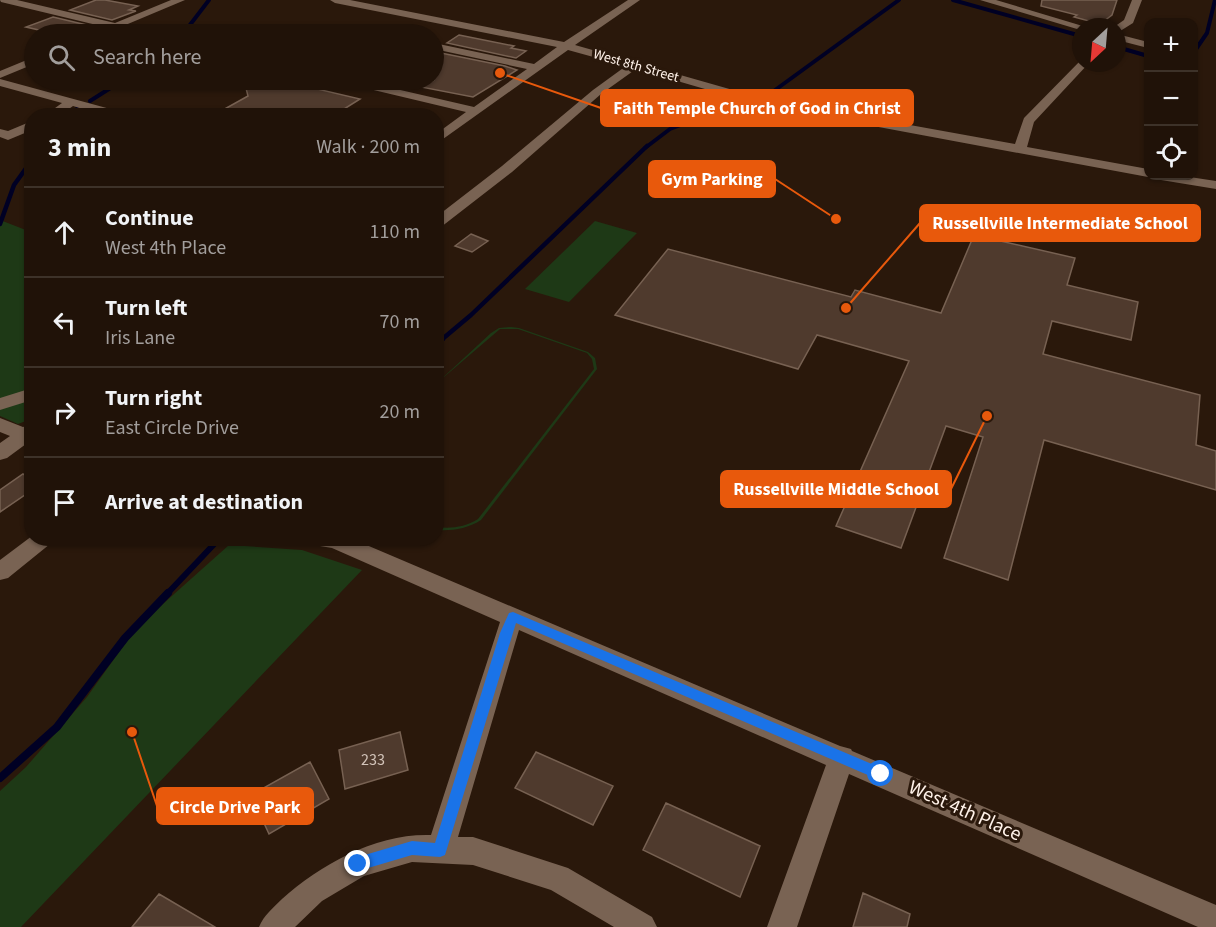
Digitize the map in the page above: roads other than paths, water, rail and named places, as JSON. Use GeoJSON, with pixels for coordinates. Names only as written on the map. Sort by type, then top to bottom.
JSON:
{"type":"FeatureCollection","features":[{"type":"Feature","properties":{"kind":"street"},"geometry":{"type":"LineString","coordinates":[[4,0],[103,24]]}},
{"type":"Feature","properties":{"kind":"street"},"geometry":{"type":"LineString","coordinates":[[122,24],[180,0]]}},
{"type":"Feature","properties":{"kind":"street","name":"West 8th Street"},"geometry":{"type":"LineString","coordinates":[[335,0],[566,46],[760,101],[1144,172]]}},
{"type":"Feature","properties":{"kind":"street"},"geometry":{"type":"LineString","coordinates":[[382,9],[400,0]]}},
{"type":"Feature","properties":{"kind":"street"},"geometry":{"type":"LineString","coordinates":[[444,134],[566,46],[635,0]]}},
{"type":"Feature","properties":{"kind":"street"},"geometry":{"type":"LineString","coordinates":[[988,0],[1072,24]]}},
{"type":"Feature","properties":{"kind":"street"},"geometry":{"type":"LineString","coordinates":[[1126,23],[1137,0]]}},
{"type":"Feature","properties":{"kind":"street"},"geometry":{"type":"LineString","coordinates":[[1126,39],[1144,44]]}},
{"type":"Feature","properties":{"kind":"street"},"geometry":{"type":"LineString","coordinates":[[444,48],[537,68]]}},
{"type":"Feature","properties":{"kind":"street"},"geometry":{"type":"LineString","coordinates":[[0,75],[24,64]]}},
{"type":"Feature","properties":{"kind":"street"},"geometry":{"type":"LineString","coordinates":[[444,218],[507,169],[597,92],[635,65]]}},
{"type":"Feature","properties":{"kind":"street"},"geometry":{"type":"LineString","coordinates":[[1020,149],[1028,121],[1074,72]]}},
{"type":"Feature","properties":{"kind":"street"},"geometry":{"type":"LineString","coordinates":[[0,82],[24,89]]}},
{"type":"Feature","properties":{"kind":"street"},"geometry":{"type":"LineString","coordinates":[[29,90],[93,108]]}},
{"type":"Feature","properties":{"kind":"street"},"geometry":{"type":"LineString","coordinates":[[387,90],[476,111]]}},
{"type":"Feature","properties":{"kind":"street"},"geometry":{"type":"LineString","coordinates":[[63,108],[72,102]]}},
{"type":"Feature","properties":{"kind":"street"},"geometry":{"type":"LineString","coordinates":[[0,134],[8,136],[24,129]]}},
{"type":"Feature","properties":{"kind":"street"},"geometry":{"type":"LineString","coordinates":[[1189,180],[1216,185]]}},
{"type":"Feature","properties":{"kind":"street"},"geometry":{"type":"LineString","coordinates":[[444,204],[457,208]]}},
{"type":"Feature","properties":{"kind":"street"},"geometry":{"type":"LineString","coordinates":[[0,404],[24,396]]}},
{"type":"Feature","properties":{"kind":"street"},"geometry":{"type":"LineString","coordinates":[[0,424],[24,433]]}},
{"type":"Feature","properties":{"kind":"street"},"geometry":{"type":"LineString","coordinates":[[0,453],[24,438]]}},
{"type":"Feature","properties":{"kind":"street"},"geometry":{"type":"LineString","coordinates":[[0,572],[33,546]]}},
{"type":"Feature","properties":{"kind":"street","name":"West 4th Place"},"geometry":{"type":"LineString","coordinates":[[347,546],[842,757],[1216,920]]}},
{"type":"Feature","properties":{"kind":"street"},"geometry":{"type":"LineString","coordinates":[[440,850],[513,616]]}},
{"type":"Feature","properties":{"kind":"street"},"geometry":{"type":"LineString","coordinates":[[782,927],[842,757]]}},
{"type":"Feature","properties":{"kind":"street"},"geometry":{"type":"LineString","coordinates":[[274,927],[312,891],[358,864],[412,848],[473,851],[558,878],[642,927]]}},
{"type":"Feature","properties":{"kind":"waterway"},"geometry":{"type":"LineString","coordinates":[[191,24],[209,0]]}},
{"type":"Feature","properties":{"kind":"waterway"},"geometry":{"type":"LineString","coordinates":[[758,95],[771,93],[899,0]]}},
{"type":"Feature","properties":{"kind":"waterway"},"geometry":{"type":"LineString","coordinates":[[953,0],[1072,33]]}},
{"type":"Feature","properties":{"kind":"waterway"},"geometry":{"type":"LineString","coordinates":[[1198,46],[1207,33],[1215,0]]}},
{"type":"Feature","properties":{"kind":"waterway"},"geometry":{"type":"LineString","coordinates":[[1126,50],[1144,55]]}},
{"type":"Feature","properties":{"kind":"waterway"},"geometry":{"type":"LineString","coordinates":[[90,101],[107,90]]}},
{"type":"Feature","properties":{"kind":"waterway"},"geometry":{"type":"LineString","coordinates":[[645,148],[670,129],[744,101]]}},
{"type":"Feature","properties":{"kind":"waterway"},"geometry":{"type":"LineString","coordinates":[[444,338],[471,315],[647,146]]}},
{"type":"Feature","properties":{"kind":"waterway"},"geometry":{"type":"LineString","coordinates":[[0,224],[14,185],[24,171]]}},
{"type":"Feature","properties":{"kind":"waterway"},"geometry":{"type":"LineString","coordinates":[[166,595],[212,546]]}},
{"type":"Feature","properties":{"kind":"waterway"},"geometry":{"type":"LineString","coordinates":[[0,778],[57,727],[125,638],[168,593]]}},
{"type":"Feature","properties":{"kind":"place","name":"Faith Temple Church of God in Christ"},"geometry":{"type":"Point","coordinates":[500,73]}},
{"type":"Feature","properties":{"kind":"place","name":"Gym Parking"},"geometry":{"type":"Point","coordinates":[836,219]}},
{"type":"Feature","properties":{"kind":"place","name":"Russellville Intermediate School"},"geometry":{"type":"Point","coordinates":[846,308]}},
{"type":"Feature","properties":{"kind":"place","name":"Russellville Middle School"},"geometry":{"type":"Point","coordinates":[987,416]}},
{"type":"Feature","properties":{"kind":"place","name":"Circle Drive Park"},"geometry":{"type":"Point","coordinates":[132,732]}}]}
